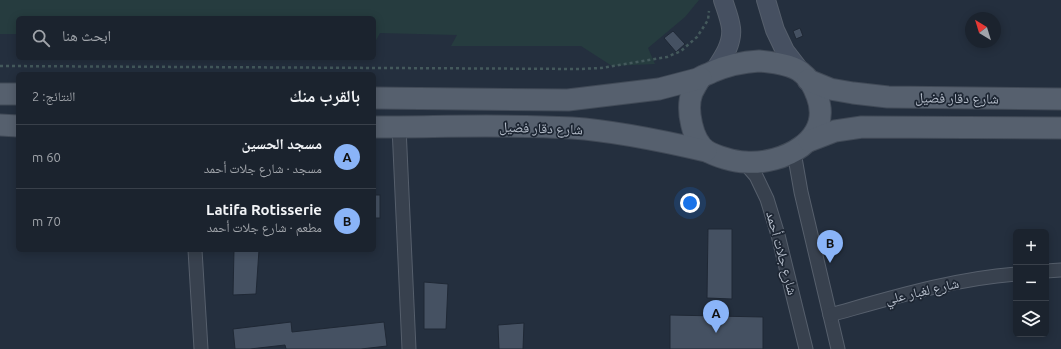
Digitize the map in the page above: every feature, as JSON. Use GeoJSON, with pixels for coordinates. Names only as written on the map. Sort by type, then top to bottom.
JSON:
{"type":"FeatureCollection","features":[{"type":"Feature","properties":{"kind":"main road"},"geometry":{"type":"LineString","coordinates":[[717,4],[732,28],[724,56],[692,93],[690,108],[691,124],[696,138],[706,151],[729,159],[744,162],[767,161],[802,146],[816,130],[820,117],[819,102],[813,87],[785,51],[775,30],[766,0]]}},
{"type":"Feature","properties":{"kind":"main road"},"geometry":{"type":"LineString","coordinates":[[707,75],[739,62],[759,61],[778,63],[805,76]]}},
{"type":"Feature","properties":{"kind":"main road","name":"شارع دقار فضيل"},"geometry":{"type":"LineString","coordinates":[[376,98],[568,100],[659,89],[707,75]]}},
{"type":"Feature","properties":{"kind":"main road","name":"شارع دقار فضيل"},"geometry":{"type":"LineString","coordinates":[[805,76],[830,89],[853,94],[888,97],[1061,99]]}},
{"type":"Feature","properties":{"kind":"main road"},"geometry":{"type":"LineString","coordinates":[[0,94],[16,94]]}},
{"type":"Feature","properties":{"kind":"main road"},"geometry":{"type":"LineString","coordinates":[[0,125],[16,126]]}},
{"type":"Feature","properties":{"kind":"main road","name":"شارع دقار فضيل"},"geometry":{"type":"LineString","coordinates":[[376,127],[573,128],[628,135],[706,151]]}},
{"type":"Feature","properties":{"kind":"main road","name":"شارع دقار فضيل"},"geometry":{"type":"LineString","coordinates":[[802,146],[835,131],[862,127],[1061,128]]}},
{"type":"Feature","properties":{"kind":"street"},"geometry":{"type":"LineString","coordinates":[[399,127],[409,349]]}},
{"type":"Feature","properties":{"kind":"street"},"geometry":{"type":"LineString","coordinates":[[802,146],[801,192],[838,349]]}},
{"type":"Feature","properties":{"kind":"street","name":"شارع جلات أحمد"},"geometry":{"type":"LineString","coordinates":[[744,162],[756,176],[767,199],[778,235],[806,349]]}},
{"type":"Feature","properties":{"kind":"street"},"geometry":{"type":"LineString","coordinates":[[195,252],[202,349]]}},
{"type":"Feature","properties":{"kind":"street"},"geometry":{"type":"LineString","coordinates":[[1049,271],[1061,270]]}},
{"type":"Feature","properties":{"kind":"street","name":"شارع لغبار علي"},"geometry":{"type":"LineString","coordinates":[[830,315],[920,290],[1013,274]]}},
{"type":"Feature","properties":{"kind":"path"},"geometry":{"type":"LineString","coordinates":[[0,66],[601,68],[667,57],[681,51],[697,37],[717,4]]}},
{"type":"Feature","properties":{"kind":"green space"},"geometry":{"type":"Polygon","coordinates":[[[0,0],[699,0],[685,17],[648,48],[655,64],[612,66],[581,46],[451,46],[457,35],[380,33],[376,40],[376,16],[16,16],[16,34],[0,34],[0,0]]]}},
{"type":"Feature","properties":{"kind":"building"},"geometry":{"type":"Polygon","coordinates":[[[800,28],[803,36],[796,39],[793,31],[800,28]]]}},
{"type":"Feature","properties":{"kind":"building"},"geometry":{"type":"Polygon","coordinates":[[[673,31],[685,44],[676,52],[664,38],[673,31]]]}},
{"type":"Feature","properties":{"kind":"building"},"geometry":{"type":"Polygon","coordinates":[[[376,195],[380,195],[380,218],[376,218],[376,195]]]}},
{"type":"Feature","properties":{"kind":"building"},"geometry":{"type":"Polygon","coordinates":[[[708,229],[732,229],[732,299],[707,298],[708,229]]]}},
{"type":"Feature","properties":{"kind":"building"},"geometry":{"type":"Polygon","coordinates":[[[234,252],[259,252],[256,294],[233,295],[234,252]]]}},
{"type":"Feature","properties":{"kind":"building"},"geometry":{"type":"Polygon","coordinates":[[[424,282],[448,284],[446,329],[424,329],[424,282]]]}},
{"type":"Feature","properties":{"kind":"building"},"geometry":{"type":"Polygon","coordinates":[[[670,315],[763,317],[763,349],[670,349],[670,315]]]}},
{"type":"Feature","properties":{"kind":"building"},"geometry":{"type":"Polygon","coordinates":[[[291,322],[292,332],[384,322],[387,346],[361,349],[286,349],[285,345],[235,349],[233,329],[291,322]]]}},
{"type":"Feature","properties":{"kind":"building"},"geometry":{"type":"Polygon","coordinates":[[[524,323],[523,349],[499,349],[498,325],[524,323]]]}},
{"type":"Feature","properties":{"kind":"place","name":"Latifa Rotisserie"},"geometry":{"type":"Point","coordinates":[830,263]}},
{"type":"Feature","properties":{"kind":"place","name":"مسجد الحسين"},"geometry":{"type":"Point","coordinates":[716,333]}}]}
